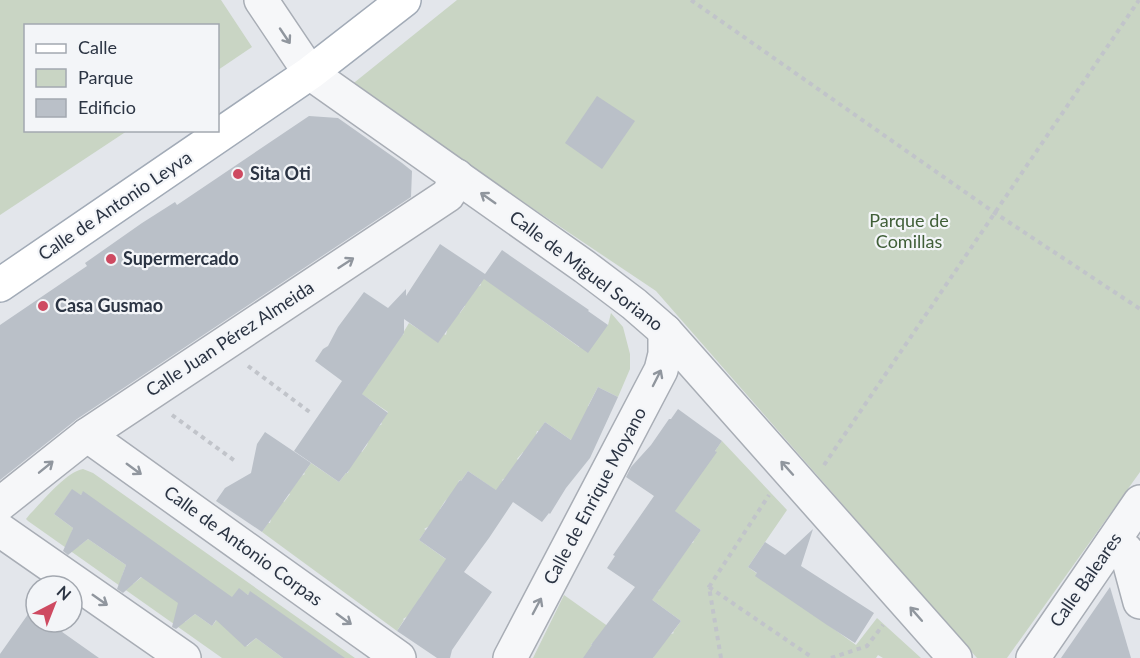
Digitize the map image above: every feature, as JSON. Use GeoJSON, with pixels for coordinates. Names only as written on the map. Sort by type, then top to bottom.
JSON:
{"type":"FeatureCollection","features":[{"type":"Feature","properties":{"kind":"main road","name":"Calle de Antonio Leyva"},"geometry":{"type":"LineString","coordinates":[[0,285],[310,73],[404,0]]}},
{"type":"Feature","properties":{"kind":"street","name":"Calle de Miguel Soriano"},"geometry":{"type":"LineString","coordinates":[[261,0],[310,73],[585,267],[665,330],[955,658]]}},
{"type":"Feature","properties":{"kind":"street","name":"Calle Juan Pérez Almeida"},"geometry":{"type":"LineString","coordinates":[[0,504],[87,435],[448,195],[457,176]]}},
{"type":"Feature","properties":{"kind":"street","name":"Calle de Enrique Moyano"},"geometry":{"type":"LineString","coordinates":[[510,658],[661,370],[665,354],[665,330]]}},
{"type":"Feature","properties":{"kind":"street","name":"Calle de Antonio Corpas"},"geometry":{"type":"LineString","coordinates":[[87,435],[399,658]]}},
{"type":"Feature","properties":{"kind":"street","name":"Calle Baleares"},"geometry":{"type":"LineString","coordinates":[[1033,658],[1140,502]]}},
{"type":"Feature","properties":{"kind":"street"},"geometry":{"type":"LineString","coordinates":[[0,530],[184,658]]}},
{"type":"Feature","properties":{"kind":"street"},"geometry":{"type":"LineString","coordinates":[[1113,542],[1126,550],[1140,602]]}},
{"type":"Feature","properties":{"kind":"path"},"geometry":{"type":"LineString","coordinates":[[691,0],[995,213],[1140,309]]}},
{"type":"Feature","properties":{"kind":"path"},"geometry":{"type":"LineString","coordinates":[[807,490],[1139,0]]}},
{"type":"Feature","properties":{"kind":"path"},"geometry":{"type":"LineString","coordinates":[[221,345],[311,413]]}},
{"type":"Feature","properties":{"kind":"path"},"geometry":{"type":"LineString","coordinates":[[145,396],[235,461]]}},
{"type":"Feature","properties":{"kind":"path"},"geometry":{"type":"LineString","coordinates":[[721,658],[709,587],[772,489]]}},
{"type":"Feature","properties":{"kind":"path"},"geometry":{"type":"LineString","coordinates":[[709,587],[813,658]]}},
{"type":"Feature","properties":{"kind":"path"},"geometry":{"type":"LineString","coordinates":[[831,658],[867,646],[903,598]]}},
{"type":"Feature","properties":{"kind":"green space"},"geometry":{"type":"Polygon","coordinates":[[[0,0],[221,0],[252,47],[219,69],[219,24],[24,24],[24,132],[125,132],[0,215],[0,0]]]}},
{"type":"Feature","properties":{"kind":"green space","name":"Parque de Comillas"},"geometry":{"type":"Polygon","coordinates":[[[457,0],[1140,0],[1140,472],[1007,658],[977,658],[656,291],[350,86],[457,0]]]}},
{"type":"Feature","properties":{"kind":"green space"},"geometry":{"type":"Polygon","coordinates":[[[486,275],[579,347],[608,325],[611,313],[623,327],[630,354],[630,369],[618,397],[598,387],[588,406],[609,416],[590,453],[545,422],[537,431],[534,442],[526,454],[523,452],[517,459],[520,462],[513,473],[502,480],[497,491],[468,471],[461,481],[459,480],[457,492],[445,501],[440,509],[443,511],[435,523],[424,529],[426,530],[419,540],[447,560],[440,571],[438,570],[433,583],[422,594],[419,599],[422,601],[413,613],[403,619],[397,631],[262,532],[270,523],[273,511],[281,500],[284,502],[290,494],[287,492],[295,479],[305,474],[311,463],[339,482],[348,473],[350,462],[358,450],[362,452],[367,445],[372,430],[382,424],[388,412],[360,393],[369,384],[371,372],[393,340],[404,334],[409,323],[438,342],[444,334],[446,335],[449,322],[457,311],[460,313],[465,306],[462,303],[471,291],[481,285],[486,275]]]}},
{"type":"Feature","properties":{"kind":"green space"},"geometry":{"type":"Polygon","coordinates":[[[722,441],[787,510],[748,567],[856,645],[877,618],[921,658],[883,658],[878,655],[876,658],[653,658],[663,637],[674,633],[681,621],[651,599],[659,591],[663,576],[670,566],[674,568],[684,547],[694,542],[701,530],[673,510],[722,441]]]}},
{"type":"Feature","properties":{"kind":"green space"},"geometry":{"type":"Polygon","coordinates":[[[83,469],[93,473],[355,658],[337,658],[339,654],[250,592],[248,595],[239,589],[230,601],[83,492],[81,495],[72,490],[54,514],[73,528],[69,539],[79,546],[88,539],[126,565],[122,576],[133,584],[142,577],[179,602],[185,622],[195,614],[212,626],[221,614],[241,643],[247,646],[256,638],[283,658],[222,658],[26,519],[62,481],[83,469]]]}},
{"type":"Feature","properties":{"kind":"green space"},"geometry":{"type":"Polygon","coordinates":[[[564,595],[609,627],[601,639],[591,644],[589,658],[533,658],[564,595]]]}},
{"type":"Feature","properties":{"kind":"building"},"geometry":{"type":"Polygon","coordinates":[[[597,96],[635,121],[602,169],[565,143],[597,96]]]}},
{"type":"Feature","properties":{"kind":"building"},"geometry":{"type":"Polygon","coordinates":[[[309,116],[338,118],[402,163],[412,171],[411,197],[77,419],[0,480],[0,325],[87,266],[85,263],[142,223],[175,202],[177,205],[309,116]]]}},
{"type":"Feature","properties":{"kind":"building"},"geometry":{"type":"Polygon","coordinates":[[[440,244],[485,274],[502,250],[608,325],[588,353],[484,279],[438,343],[404,319],[404,333],[362,394],[388,413],[339,482],[294,451],[342,381],[315,361],[323,349],[328,346],[338,327],[364,292],[388,308],[406,289],[406,296],[440,244]]]}},
{"type":"Feature","properties":{"kind":"building"},"geometry":{"type":"Polygon","coordinates":[[[598,387],[618,397],[590,458],[566,488],[550,514],[542,522],[513,502],[464,572],[492,592],[452,650],[450,658],[437,658],[397,631],[446,559],[419,540],[460,480],[468,471],[496,490],[545,422],[571,440],[598,387]]]}},
{"type":"Feature","properties":{"kind":"building"},"geometry":{"type":"Polygon","coordinates":[[[678,409],[722,441],[715,451],[717,452],[675,511],[701,530],[652,600],[681,621],[653,658],[583,658],[635,587],[607,568],[615,556],[613,555],[654,496],[626,477],[631,467],[678,409]]]}},
{"type":"Feature","properties":{"kind":"building"},"geometry":{"type":"Polygon","coordinates":[[[265,432],[311,463],[262,532],[216,501],[225,488],[251,473],[257,444],[265,432]]]}},
{"type":"Feature","properties":{"kind":"building"},"geometry":{"type":"Polygon","coordinates":[[[72,489],[81,495],[83,491],[232,597],[239,588],[248,595],[250,591],[345,658],[283,658],[256,638],[245,647],[216,620],[212,626],[195,614],[176,629],[172,627],[178,603],[141,577],[123,593],[117,589],[126,565],[88,539],[68,555],[63,551],[73,528],[54,514],[72,489]]]}},
{"type":"Feature","properties":{"kind":"building"},"geometry":{"type":"Polygon","coordinates":[[[813,529],[801,566],[874,613],[855,643],[755,576],[757,573],[748,567],[765,542],[785,555],[813,529]]]}},
{"type":"Feature","properties":{"kind":"building"},"geometry":{"type":"Polygon","coordinates":[[[1110,587],[1131,658],[1061,658],[1110,587]]]}},
{"type":"Feature","properties":{"kind":"building"},"geometry":{"type":"Polygon","coordinates":[[[24,620],[24,634],[65,634],[99,658],[0,658],[0,654],[24,620]]]}},
{"type":"Feature","properties":{"kind":"place","name":"Sita Oti"},"geometry":{"type":"Point","coordinates":[238,174]}},
{"type":"Feature","properties":{"kind":"place","name":"Supermercado"},"geometry":{"type":"Point","coordinates":[111,259]}},
{"type":"Feature","properties":{"kind":"place","name":"Casa Gusmao"},"geometry":{"type":"Point","coordinates":[43,306]}}]}
